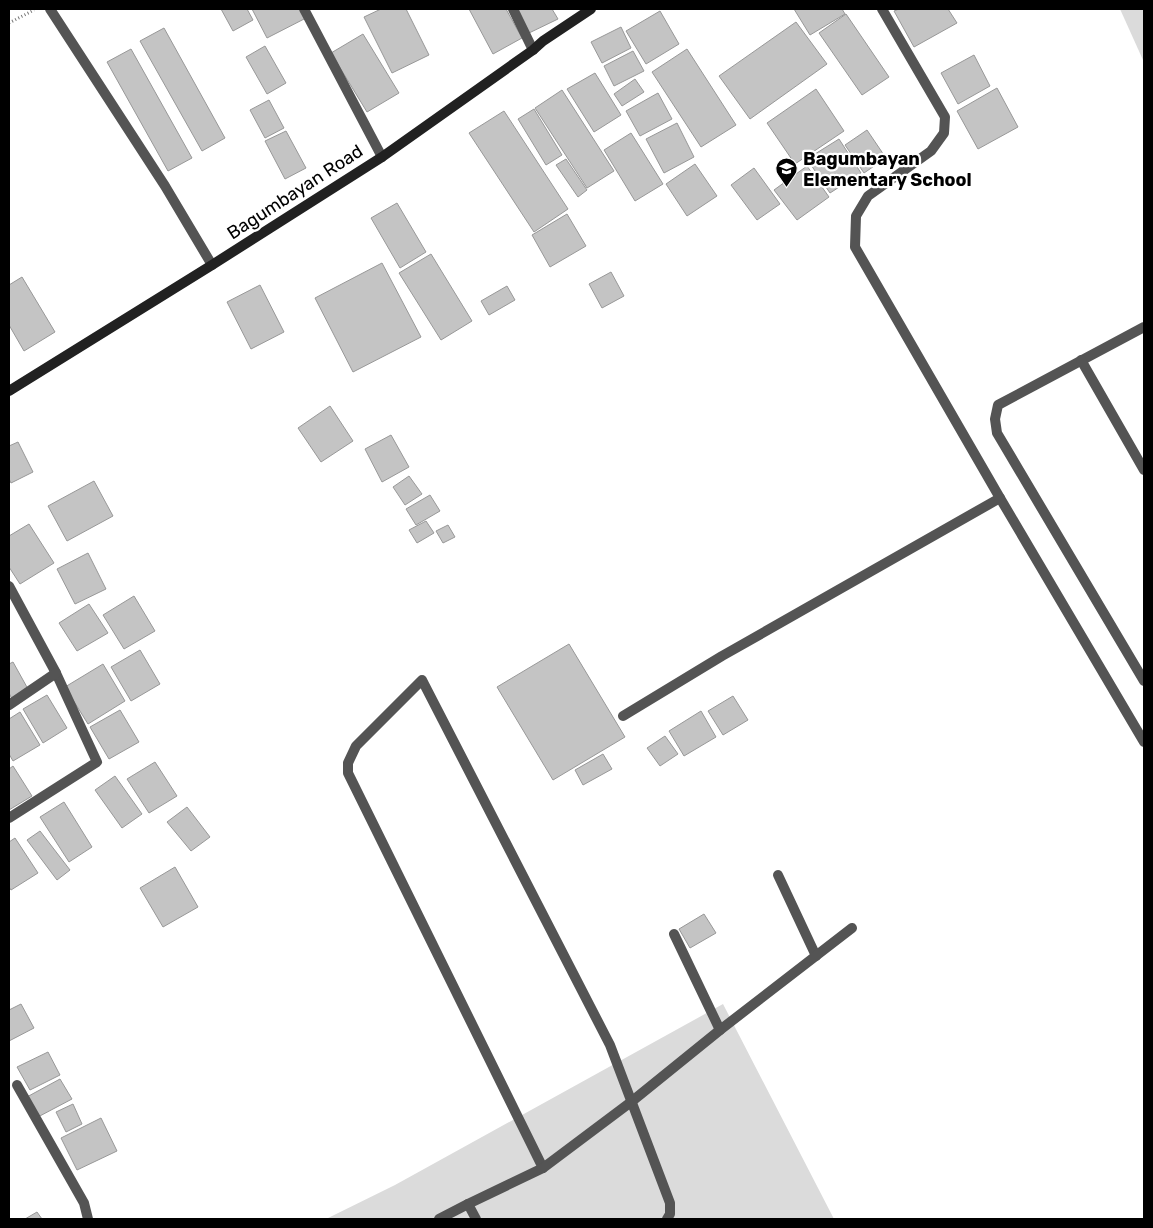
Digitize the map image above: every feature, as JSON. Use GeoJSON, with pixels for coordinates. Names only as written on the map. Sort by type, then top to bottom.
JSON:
{"type":"FeatureCollection","features":[{"type":"Feature","properties":{"kind":"street"},"geometry":{"type":"LineString","coordinates":[[50,9],[165,186],[212,265]]}},
{"type":"Feature","properties":{"kind":"street"},"geometry":{"type":"LineString","coordinates":[[304,9],[382,157]]}},
{"type":"Feature","properties":{"kind":"street"},"geometry":{"type":"LineString","coordinates":[[513,9],[533,50]]}},
{"type":"Feature","properties":{"kind":"street","name":"Bagumbayan Road"},"geometry":{"type":"LineString","coordinates":[[9,391],[382,157],[543,41],[591,9]]}},
{"type":"Feature","properties":{"kind":"street"},"geometry":{"type":"LineString","coordinates":[[882,9],[945,117],[944,133],[931,151],[868,196],[856,216],[855,247],[1144,742]]}},
{"type":"Feature","properties":{"kind":"street"},"geometry":{"type":"LineString","coordinates":[[1144,327],[998,404],[995,419],[998,434],[1144,681]]}},
{"type":"Feature","properties":{"kind":"street"},"geometry":{"type":"LineString","coordinates":[[1081,360],[1144,470]]}},
{"type":"Feature","properties":{"kind":"street"},"geometry":{"type":"LineString","coordinates":[[623,716],[731,651],[1000,498]]}},
{"type":"Feature","properties":{"kind":"street"},"geometry":{"type":"LineString","coordinates":[[9,587],[56,673],[97,762],[9,818]]}},
{"type":"Feature","properties":{"kind":"street"},"geometry":{"type":"LineString","coordinates":[[9,705],[56,673]]}},
{"type":"Feature","properties":{"kind":"street"},"geometry":{"type":"LineString","coordinates":[[543,1168],[348,773],[348,763],[356,746],[422,680],[610,1045],[670,1203],[670,1214],[667,1219]]}},
{"type":"Feature","properties":{"kind":"street"},"geometry":{"type":"LineString","coordinates":[[778,875],[816,956]]}},
{"type":"Feature","properties":{"kind":"street"},"geometry":{"type":"LineString","coordinates":[[439,1219],[543,1168],[631,1102],[720,1030],[852,928]]}},
{"type":"Feature","properties":{"kind":"street"},"geometry":{"type":"LineString","coordinates":[[674,934],[720,1030]]}},
{"type":"Feature","properties":{"kind":"street"},"geometry":{"type":"LineString","coordinates":[[17,1085],[84,1203],[88,1219]]}},
{"type":"Feature","properties":{"kind":"street"},"geometry":{"type":"LineString","coordinates":[[468,1204],[476,1219]]}},
{"type":"Feature","properties":{"kind":"path"},"geometry":{"type":"LineString","coordinates":[[9,23],[37,9]]}},
{"type":"Feature","properties":{"kind":"shaded area"},"geometry":{"type":"Polygon","coordinates":[[[1120,9],[1144,9],[1144,62],[1143,60],[1120,9]]]}},
{"type":"Feature","properties":{"kind":"shaded area"},"geometry":{"type":"Polygon","coordinates":[[[723,1004],[834,1219],[326,1219],[395,1185],[723,1004]]]}},
{"type":"Feature","properties":{"kind":"building"},"geometry":{"type":"Polygon","coordinates":[[[221,9],[247,9],[253,20],[233,31],[221,9]]]}},
{"type":"Feature","properties":{"kind":"building"},"geometry":{"type":"Polygon","coordinates":[[[252,9],[304,9],[308,17],[267,38],[252,9]]]}},
{"type":"Feature","properties":{"kind":"building"},"geometry":{"type":"Polygon","coordinates":[[[381,9],[406,9],[429,55],[392,73],[364,17],[381,9]]]}},
{"type":"Feature","properties":{"kind":"building"},"geometry":{"type":"Polygon","coordinates":[[[469,9],[506,9],[522,38],[493,54],[469,9]]]}},
{"type":"Feature","properties":{"kind":"building"},"geometry":{"type":"Polygon","coordinates":[[[517,9],[552,9],[558,19],[529,33],[517,9]]]}},
{"type":"Feature","properties":{"kind":"building"},"geometry":{"type":"Polygon","coordinates":[[[794,9],[842,9],[845,14],[810,35],[794,9]]]}},
{"type":"Feature","properties":{"kind":"building"},"geometry":{"type":"Polygon","coordinates":[[[899,9],[948,9],[957,23],[914,47],[894,11],[899,9]]]}},
{"type":"Feature","properties":{"kind":"building"},"geometry":{"type":"Polygon","coordinates":[[[660,11],[679,44],[646,64],[626,31],[660,11]]]}},
{"type":"Feature","properties":{"kind":"building"},"geometry":{"type":"Polygon","coordinates":[[[846,14],[889,77],[862,95],[819,33],[846,14]]]}},
{"type":"Feature","properties":{"kind":"building"},"geometry":{"type":"Polygon","coordinates":[[[796,22],[827,64],[750,119],[719,76],[796,22]]]}},
{"type":"Feature","properties":{"kind":"building"},"geometry":{"type":"Polygon","coordinates":[[[621,27],[631,48],[602,63],[591,42],[621,27]]]}},
{"type":"Feature","properties":{"kind":"building"},"geometry":{"type":"Polygon","coordinates":[[[164,28],[225,138],[202,151],[140,41],[164,28]]]}},
{"type":"Feature","properties":{"kind":"building"},"geometry":{"type":"Polygon","coordinates":[[[363,34],[399,93],[367,112],[331,53],[363,34]]]}},
{"type":"Feature","properties":{"kind":"building"},"geometry":{"type":"Polygon","coordinates":[[[265,46],[286,83],[267,94],[246,57],[265,46]]]}},
{"type":"Feature","properties":{"kind":"building"},"geometry":{"type":"Polygon","coordinates":[[[131,49],[192,158],[168,171],[107,62],[131,49]]]}},
{"type":"Feature","properties":{"kind":"building"},"geometry":{"type":"Polygon","coordinates":[[[687,49],[736,125],[701,147],[652,72],[687,49]]]}},
{"type":"Feature","properties":{"kind":"building"},"geometry":{"type":"Polygon","coordinates":[[[633,51],[644,71],[614,86],[604,66],[633,51]]]}},
{"type":"Feature","properties":{"kind":"building"},"geometry":{"type":"Polygon","coordinates":[[[974,55],[990,86],[958,104],[941,73],[974,55]]]}},
{"type":"Feature","properties":{"kind":"building"},"geometry":{"type":"Polygon","coordinates":[[[595,73],[621,115],[594,132],[567,89],[595,73]]]}},
{"type":"Feature","properties":{"kind":"building"},"geometry":{"type":"Polygon","coordinates":[[[635,79],[644,92],[622,106],[614,94],[635,79]]]}},
{"type":"Feature","properties":{"kind":"building"},"geometry":{"type":"Polygon","coordinates":[[[997,88],[1018,127],[978,149],[957,111],[997,88]]]}},
{"type":"Feature","properties":{"kind":"building"},"geometry":{"type":"Polygon","coordinates":[[[816,89],[844,131],[795,164],[767,123],[816,89]]]}},
{"type":"Feature","properties":{"kind":"building"},"geometry":{"type":"Polygon","coordinates":[[[562,90],[614,171],[587,188],[535,108],[562,90]]]}},
{"type":"Feature","properties":{"kind":"building"},"geometry":{"type":"Polygon","coordinates":[[[658,93],[672,119],[640,136],[626,111],[658,93]]]}},
{"type":"Feature","properties":{"kind":"building"},"geometry":{"type":"Polygon","coordinates":[[[269,100],[284,128],[265,138],[250,110],[269,100]]]}},
{"type":"Feature","properties":{"kind":"building"},"geometry":{"type":"Polygon","coordinates":[[[534,109],[562,155],[546,165],[518,119],[534,109]]]}},
{"type":"Feature","properties":{"kind":"building"},"geometry":{"type":"Polygon","coordinates":[[[504,111],[568,209],[534,232],[469,133],[504,111]]]}},
{"type":"Feature","properties":{"kind":"building"},"geometry":{"type":"Polygon","coordinates":[[[677,123],[694,157],[664,173],[646,139],[677,123]]]}},
{"type":"Feature","properties":{"kind":"building"},"geometry":{"type":"Polygon","coordinates":[[[867,130],[886,158],[864,173],[845,145],[867,130]]]}},
{"type":"Feature","properties":{"kind":"building"},"geometry":{"type":"Polygon","coordinates":[[[286,131],[306,168],[285,179],[265,141],[286,131]]]}},
{"type":"Feature","properties":{"kind":"building"},"geometry":{"type":"Polygon","coordinates":[[[631,133],[663,184],[635,201],[604,150],[631,133]]]}},
{"type":"Feature","properties":{"kind":"building"},"geometry":{"type":"Polygon","coordinates":[[[839,139],[861,173],[830,193],[807,159],[839,139]]]}},
{"type":"Feature","properties":{"kind":"building"},"geometry":{"type":"Polygon","coordinates":[[[566,159],[587,190],[578,197],[556,165],[566,159]]]}},
{"type":"Feature","properties":{"kind":"building"},"geometry":{"type":"Polygon","coordinates":[[[695,164],[717,196],[687,216],[666,184],[695,164]]]}},
{"type":"Feature","properties":{"kind":"building"},"geometry":{"type":"Polygon","coordinates":[[[807,166],[829,197],[797,220],[774,190],[807,166]]]}},
{"type":"Feature","properties":{"kind":"building"},"geometry":{"type":"Polygon","coordinates":[[[754,168],[780,204],[757,220],[731,185],[754,168]]]}},
{"type":"Feature","properties":{"kind":"building"},"geometry":{"type":"Polygon","coordinates":[[[397,203],[426,252],[400,268],[371,218],[397,203]]]}},
{"type":"Feature","properties":{"kind":"building"},"geometry":{"type":"Polygon","coordinates":[[[567,214],[586,246],[550,267],[532,235],[567,214]]]}},
{"type":"Feature","properties":{"kind":"building"},"geometry":{"type":"Polygon","coordinates":[[[431,254],[472,321],[441,340],[399,273],[431,254]]]}},
{"type":"Feature","properties":{"kind":"building"},"geometry":{"type":"Polygon","coordinates":[[[382,263],[421,337],[353,372],[315,298],[382,263]]]}},
{"type":"Feature","properties":{"kind":"building"},"geometry":{"type":"Polygon","coordinates":[[[611,272],[624,296],[602,308],[589,284],[611,272]]]}},
{"type":"Feature","properties":{"kind":"building"},"geometry":{"type":"Polygon","coordinates":[[[22,277],[55,332],[24,351],[9,325],[9,285],[22,277]]]}},
{"type":"Feature","properties":{"kind":"building"},"geometry":{"type":"Polygon","coordinates":[[[260,285],[284,332],[251,349],[227,302],[260,285]]]}},
{"type":"Feature","properties":{"kind":"building"},"geometry":{"type":"Polygon","coordinates":[[[507,286],[515,300],[489,315],[481,301],[507,286]]]}},
{"type":"Feature","properties":{"kind":"building"},"geometry":{"type":"Polygon","coordinates":[[[330,406],[353,441],[321,462],[298,428],[330,406]]]}},
{"type":"Feature","properties":{"kind":"building"},"geometry":{"type":"Polygon","coordinates":[[[391,435],[409,467],[382,482],[365,449],[391,435]]]}},
{"type":"Feature","properties":{"kind":"building"},"geometry":{"type":"Polygon","coordinates":[[[18,442],[33,472],[11,483],[9,479],[9,446],[18,442]]]}},
{"type":"Feature","properties":{"kind":"building"},"geometry":{"type":"Polygon","coordinates":[[[409,476],[422,494],[405,505],[393,487],[409,476]]]}},
{"type":"Feature","properties":{"kind":"building"},"geometry":{"type":"Polygon","coordinates":[[[94,481],[113,516],[67,541],[48,506],[94,481]]]}},
{"type":"Feature","properties":{"kind":"building"},"geometry":{"type":"Polygon","coordinates":[[[430,495],[440,511],[416,525],[406,509],[430,495]]]}},
{"type":"Feature","properties":{"kind":"building"},"geometry":{"type":"Polygon","coordinates":[[[426,521],[434,533],[417,543],[409,530],[426,521]]]}},
{"type":"Feature","properties":{"kind":"building"},"geometry":{"type":"Polygon","coordinates":[[[29,524],[54,563],[20,584],[9,567],[9,536],[29,524]]]}},
{"type":"Feature","properties":{"kind":"building"},"geometry":{"type":"Polygon","coordinates":[[[448,525],[455,537],[443,543],[436,531],[448,525]]]}},
{"type":"Feature","properties":{"kind":"building"},"geometry":{"type":"Polygon","coordinates":[[[88,553],[106,589],[75,604],[57,569],[88,553]]]}},
{"type":"Feature","properties":{"kind":"building"},"geometry":{"type":"Polygon","coordinates":[[[134,596],[155,631],[124,649],[103,615],[134,596]]]}},
{"type":"Feature","properties":{"kind":"building"},"geometry":{"type":"Polygon","coordinates":[[[89,604],[108,633],[77,651],[59,623],[89,604]]]}},
{"type":"Feature","properties":{"kind":"building"},"geometry":{"type":"Polygon","coordinates":[[[569,644],[625,737],[553,780],[497,687],[569,644]]]}},
{"type":"Feature","properties":{"kind":"building"},"geometry":{"type":"Polygon","coordinates":[[[140,650],[160,684],[131,701],[111,667],[140,650]]]}},
{"type":"Feature","properties":{"kind":"building"},"geometry":{"type":"Polygon","coordinates":[[[13,662],[28,689],[12,699],[9,693],[9,664],[13,662]]]}},
{"type":"Feature","properties":{"kind":"building"},"geometry":{"type":"Polygon","coordinates":[[[103,664],[125,701],[88,724],[65,687],[103,664]]]}},
{"type":"Feature","properties":{"kind":"building"},"geometry":{"type":"Polygon","coordinates":[[[47,695],[67,728],[43,743],[23,709],[47,695]]]}},
{"type":"Feature","properties":{"kind":"building"},"geometry":{"type":"Polygon","coordinates":[[[733,696],[748,720],[723,735],[708,711],[733,696]]]}},
{"type":"Feature","properties":{"kind":"building"},"geometry":{"type":"Polygon","coordinates":[[[120,710],[139,742],[109,759],[90,727],[120,710]]]}},
{"type":"Feature","properties":{"kind":"building"},"geometry":{"type":"Polygon","coordinates":[[[701,711],[716,737],[684,756],[669,731],[701,711]]]}},
{"type":"Feature","properties":{"kind":"building"},"geometry":{"type":"Polygon","coordinates":[[[20,712],[40,745],[13,761],[9,754],[9,719],[20,712]]]}},
{"type":"Feature","properties":{"kind":"building"},"geometry":{"type":"Polygon","coordinates":[[[665,736],[678,754],[660,766],[647,748],[665,736]]]}},
{"type":"Feature","properties":{"kind":"building"},"geometry":{"type":"Polygon","coordinates":[[[603,754],[612,769],[583,785],[575,770],[603,754]]]}},
{"type":"Feature","properties":{"kind":"building"},"geometry":{"type":"Polygon","coordinates":[[[155,762],[177,796],[149,813],[127,779],[155,762]]]}},
{"type":"Feature","properties":{"kind":"building"},"geometry":{"type":"Polygon","coordinates":[[[13,766],[32,796],[9,810],[9,769],[13,766]]]}},
{"type":"Feature","properties":{"kind":"building"},"geometry":{"type":"Polygon","coordinates":[[[115,776],[142,814],[122,828],[95,790],[115,776]]]}},
{"type":"Feature","properties":{"kind":"building"},"geometry":{"type":"Polygon","coordinates":[[[64,802],[92,847],[69,862],[40,817],[64,802]]]}},
{"type":"Feature","properties":{"kind":"building"},"geometry":{"type":"Polygon","coordinates":[[[187,807],[210,837],[191,851],[167,822],[187,807]]]}},
{"type":"Feature","properties":{"kind":"building"},"geometry":{"type":"Polygon","coordinates":[[[40,831],[70,870],[57,880],[27,840],[40,831]]]}},
{"type":"Feature","properties":{"kind":"building"},"geometry":{"type":"Polygon","coordinates":[[[15,838],[38,873],[11,890],[9,887],[9,842],[15,838]]]}},
{"type":"Feature","properties":{"kind":"building"},"geometry":{"type":"Polygon","coordinates":[[[175,867],[198,907],[163,927],[140,888],[175,867]]]}},
{"type":"Feature","properties":{"kind":"building"},"geometry":{"type":"Polygon","coordinates":[[[704,914],[716,933],[690,948],[679,929],[704,914]]]}},
{"type":"Feature","properties":{"kind":"building"},"geometry":{"type":"Polygon","coordinates":[[[21,1004],[34,1028],[9,1041],[9,1010],[21,1004]]]}},
{"type":"Feature","properties":{"kind":"building"},"geometry":{"type":"Polygon","coordinates":[[[48,1052],[60,1075],[30,1090],[17,1067],[48,1052]]]}},
{"type":"Feature","properties":{"kind":"building"},"geometry":{"type":"Polygon","coordinates":[[[60,1079],[72,1099],[36,1118],[25,1098],[60,1079]]]}},
{"type":"Feature","properties":{"kind":"building"},"geometry":{"type":"Polygon","coordinates":[[[73,1104],[82,1124],[66,1132],[56,1112],[73,1104]]]}},
{"type":"Feature","properties":{"kind":"building"},"geometry":{"type":"Polygon","coordinates":[[[101,1118],[117,1151],[77,1170],[61,1138],[101,1118]]]}},
{"type":"Feature","properties":{"kind":"building"},"geometry":{"type":"Polygon","coordinates":[[[37,1212],[42,1219],[25,1219],[37,1212]]]}},
{"type":"Feature","properties":{"kind":"place","name":"Bagumbayan Elementary School"},"geometry":{"type":"Point","coordinates":[787,188]}}]}
